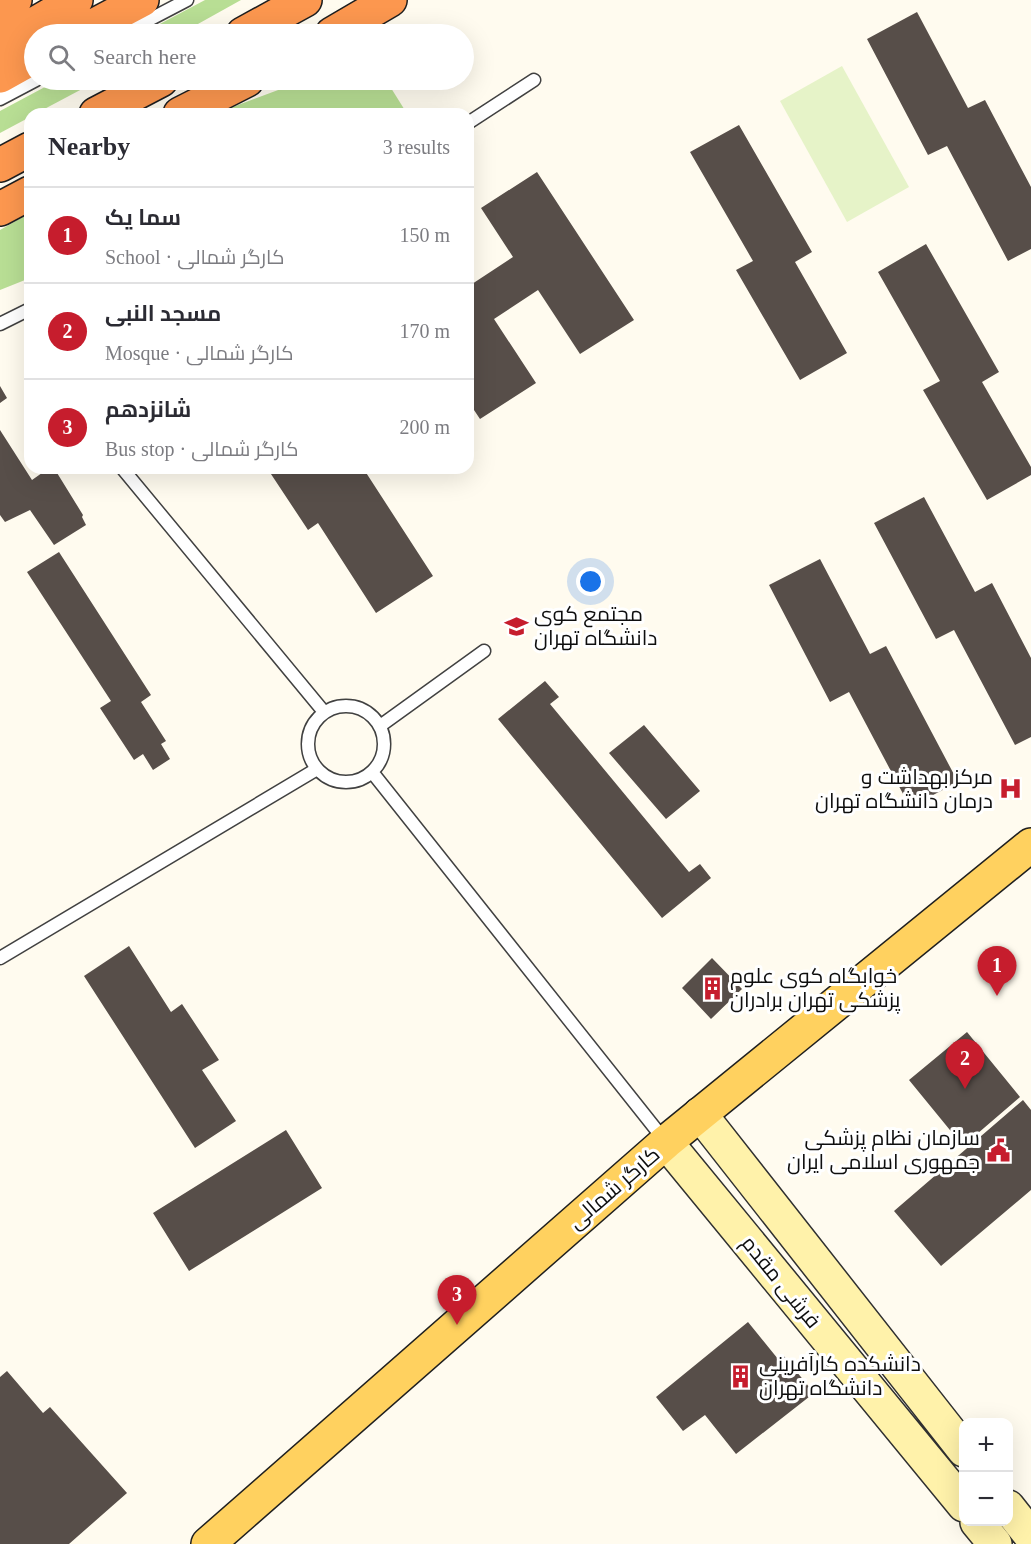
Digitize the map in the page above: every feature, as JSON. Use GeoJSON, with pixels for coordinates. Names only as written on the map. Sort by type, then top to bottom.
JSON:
{"type":"FeatureCollection","features":[{"type":"Feature","properties":{"kind":"highway"},"geometry":{"type":"LineString","coordinates":[[0,10],[15,0]]}},
{"type":"Feature","properties":{"kind":"highway"},"geometry":{"type":"LineString","coordinates":[[35,24],[76,0]]}},
{"type":"Feature","properties":{"kind":"highway"},"geometry":{"type":"LineString","coordinates":[[97,24],[142,0]]}},
{"type":"Feature","properties":{"kind":"highway"},"geometry":{"type":"LineString","coordinates":[[261,24],[305,0]]}},
{"type":"Feature","properties":{"kind":"highway"},"geometry":{"type":"LineString","coordinates":[[349,24],[390,0]]}},
{"type":"Feature","properties":{"kind":"highway"},"geometry":{"type":"LineString","coordinates":[[0,44],[24,30]]}},
{"type":"Feature","properties":{"kind":"highway"},"geometry":{"type":"LineString","coordinates":[[0,76],[24,63]]}},
{"type":"Feature","properties":{"kind":"highway"},"geometry":{"type":"LineString","coordinates":[[107,108],[141,90]]}},
{"type":"Feature","properties":{"kind":"highway"},"geometry":{"type":"LineString","coordinates":[[192,108],[227,90]]}},
{"type":"Feature","properties":{"kind":"highway"},"geometry":{"type":"LineString","coordinates":[[0,165],[24,152]]}},
{"type":"Feature","properties":{"kind":"highway"},"geometry":{"type":"LineString","coordinates":[[0,208],[24,196]]}},
{"type":"Feature","properties":{"kind":"main road","name":"کارگر شمالی"},"geometry":{"type":"LineString","coordinates":[[208,1544],[700,1113],[1031,845]]}},
{"type":"Feature","properties":{"kind":"street","name":"فرشی مقدم"},"geometry":{"type":"LineString","coordinates":[[700,1113],[959,1445]]}},
{"type":"Feature","properties":{"kind":"street","name":"فرشی مقدم"},"geometry":{"type":"LineString","coordinates":[[666,1142],[959,1500]]}},
{"type":"Feature","properties":{"kind":"street"},"geometry":{"type":"LineString","coordinates":[[1013,1513],[1031,1536]]}},
{"type":"Feature","properties":{"kind":"street"},"geometry":{"type":"LineString","coordinates":[[981,1526],[995,1544]]}},
{"type":"Feature","properties":{"kind":"lane"},"geometry":{"type":"LineString","coordinates":[[141,24],[187,0]]}},
{"type":"Feature","properties":{"kind":"lane"},"geometry":{"type":"LineString","coordinates":[[474,119],[534,80]]}},
{"type":"Feature","properties":{"kind":"lane"},"geometry":{"type":"LineString","coordinates":[[0,99],[24,86]]}},
{"type":"Feature","properties":{"kind":"lane"},"geometry":{"type":"LineString","coordinates":[[0,324],[24,312]]}},
{"type":"Feature","properties":{"kind":"lane"},"geometry":{"type":"LineString","coordinates":[[127,474],[324,712]]}},
{"type":"Feature","properties":{"kind":"lane"},"geometry":{"type":"LineString","coordinates":[[380,726],[484,651]]}},
{"type":"Feature","properties":{"kind":"lane"},"geometry":{"type":"LineString","coordinates":[[342,706],[362,708],[380,726],[384,738],[384,751],[380,762],[362,779],[350,782],[326,777],[310,758],[309,733],[315,721],[324,712],[342,706]]}},
{"type":"Feature","properties":{"kind":"lane"},"geometry":{"type":"LineString","coordinates":[[0,958],[317,769]]}},
{"type":"Feature","properties":{"kind":"lane"},"geometry":{"type":"LineString","coordinates":[[372,772],[666,1142]]}},
{"type":"Feature","properties":{"kind":"green space"},"geometry":{"type":"Polygon","coordinates":[[[205,0],[241,0],[198,24],[160,24],[205,0]]]}},
{"type":"Feature","properties":{"kind":"green space"},"geometry":{"type":"Polygon","coordinates":[[[842,66],[909,187],[847,222],[780,101],[842,66]]]}},
{"type":"Feature","properties":{"kind":"green space"},"geometry":{"type":"Polygon","coordinates":[[[39,90],[80,90],[46,108],[24,108],[24,120],[0,133],[0,111],[39,90]]]}},
{"type":"Feature","properties":{"kind":"green space"},"geometry":{"type":"Polygon","coordinates":[[[278,90],[392,90],[404,108],[230,108],[278,90]]]}},
{"type":"Feature","properties":{"kind":"green space"},"geometry":{"type":"Polygon","coordinates":[[[24,216],[24,280],[0,290],[0,230],[24,216]]]}},
{"type":"Feature","properties":{"kind":"building"},"geometry":{"type":"Polygon","coordinates":[[[917,12],[968,108],[985,100],[1031,187],[1031,249],[1008,261],[947,146],[928,155],[867,39],[917,12]]]}},
{"type":"Feature","properties":{"kind":"building"},"geometry":{"type":"Polygon","coordinates":[[[739,125],[812,252],[795,262],[847,353],[800,380],[736,270],[753,261],[690,152],[739,125]]]}},
{"type":"Feature","properties":{"kind":"building"},"geometry":{"type":"Polygon","coordinates":[[[537,172],[634,320],[580,354],[538,290],[494,319],[536,383],[480,419],[474,410],[474,283],[513,257],[481,208],[537,172]]]}},
{"type":"Feature","properties":{"kind":"building"},"geometry":{"type":"Polygon","coordinates":[[[926,244],[999,372],[982,382],[1031,467],[1031,475],[987,500],[923,390],[940,381],[878,272],[926,244]]]}},
{"type":"Feature","properties":{"kind":"building"},"geometry":{"type":"Polygon","coordinates":[[[0,386],[7,398],[0,403],[0,386]]]}},
{"type":"Feature","properties":{"kind":"building"},"geometry":{"type":"Polygon","coordinates":[[[0,430],[24,468],[24,474],[28,474],[32,480],[40,474],[58,474],[83,515],[86,525],[54,545],[30,510],[5,522],[0,515],[0,430]]]}},
{"type":"Feature","properties":{"kind":"building"},"geometry":{"type":"Polygon","coordinates":[[[271,474],[367,474],[433,576],[376,613],[318,523],[308,530],[271,474]]]}},
{"type":"Feature","properties":{"kind":"building"},"geometry":{"type":"Polygon","coordinates":[[[924,497],[975,592],[992,583],[1031,658],[1031,737],[1015,745],[954,630],[936,639],[874,523],[924,497]]]}},
{"type":"Feature","properties":{"kind":"building"},"geometry":{"type":"Polygon","coordinates":[[[59,552],[151,695],[141,702],[166,741],[161,744],[170,759],[153,770],[143,754],[134,760],[100,708],[111,701],[27,572],[59,552]]]}},
{"type":"Feature","properties":{"kind":"building"},"geometry":{"type":"Polygon","coordinates":[[[820,559],[870,654],[886,646],[958,782],[910,807],[849,692],[830,702],[769,585],[820,559]]]}},
{"type":"Feature","properties":{"kind":"building"},"geometry":{"type":"Polygon","coordinates":[[[545,681],[559,697],[550,704],[689,872],[700,864],[711,878],[662,918],[498,719],[545,681]]]}},
{"type":"Feature","properties":{"kind":"building"},"geometry":{"type":"Polygon","coordinates":[[[644,725],[700,791],[666,819],[609,753],[644,725]]]}},
{"type":"Feature","properties":{"kind":"building"},"geometry":{"type":"Polygon","coordinates":[[[129,946],[171,1012],[182,1004],[219,1060],[202,1070],[236,1121],[195,1148],[84,976],[129,946]]]}},
{"type":"Feature","properties":{"kind":"building","name":"خوابگاه کوی علوم پزشکی تهران برادران"},"geometry":{"type":"Polygon","coordinates":[[[712,958],[742,989],[711,1019],[682,988],[712,958]]]}},
{"type":"Feature","properties":{"kind":"building"},"geometry":{"type":"Polygon","coordinates":[[[967,1032],[1020,1097],[963,1146],[909,1080],[967,1032]]]}},
{"type":"Feature","properties":{"kind":"building","name":"سازمان نظام پزشکی جمهوری اسلامی ایران"},"geometry":{"type":"Polygon","coordinates":[[[1023,1100],[1031,1110],[1031,1190],[941,1266],[894,1211],[1023,1100]]]}},
{"type":"Feature","properties":{"kind":"building"},"geometry":{"type":"Polygon","coordinates":[[[286,1130],[322,1188],[189,1271],[153,1213],[286,1130]]]}},
{"type":"Feature","properties":{"kind":"building","name":"دانشکده کارآفرینی دانشگاه تهران"},"geometry":{"type":"Polygon","coordinates":[[[748,1322],[778,1359],[783,1355],[814,1393],[736,1454],[705,1415],[683,1431],[656,1397],[748,1322]]]}},
{"type":"Feature","properties":{"kind":"building"},"geometry":{"type":"Polygon","coordinates":[[[7,1371],[43,1413],[50,1407],[127,1493],[69,1544],[0,1544],[0,1377],[7,1371]]]}},
{"type":"Feature","properties":{"kind":"place","name":"مجتمع کوی دانشگاه تهران"},"geometry":{"type":"Point","coordinates":[516,626]}},
{"type":"Feature","properties":{"kind":"place","name":"مرکز بهداشت و درمان دانشگاه تهران"},"geometry":{"type":"Point","coordinates":[1011,789]}},
{"type":"Feature","properties":{"kind":"place","name":"خوابگاه کوی علوم پزشکی تهران برادران"},"geometry":{"type":"Point","coordinates":[712,988]}},
{"type":"Feature","properties":{"kind":"place","name":"سما یک"},"geometry":{"type":"Point","coordinates":[997,996]}},
{"type":"Feature","properties":{"kind":"place","name":"مسجد النبی"},"geometry":{"type":"Point","coordinates":[965,1089]}},
{"type":"Feature","properties":{"kind":"place","name":"سازمان نظام پزشکی جمهوری اسلامی ایران"},"geometry":{"type":"Point","coordinates":[998,1150]}},
{"type":"Feature","properties":{"kind":"place","name":"شانزدهم"},"geometry":{"type":"Point","coordinates":[457,1325]}},
{"type":"Feature","properties":{"kind":"place","name":"دانشکده کارآفرینی دانشگاه تهران"},"geometry":{"type":"Point","coordinates":[741,1376]}}]}
